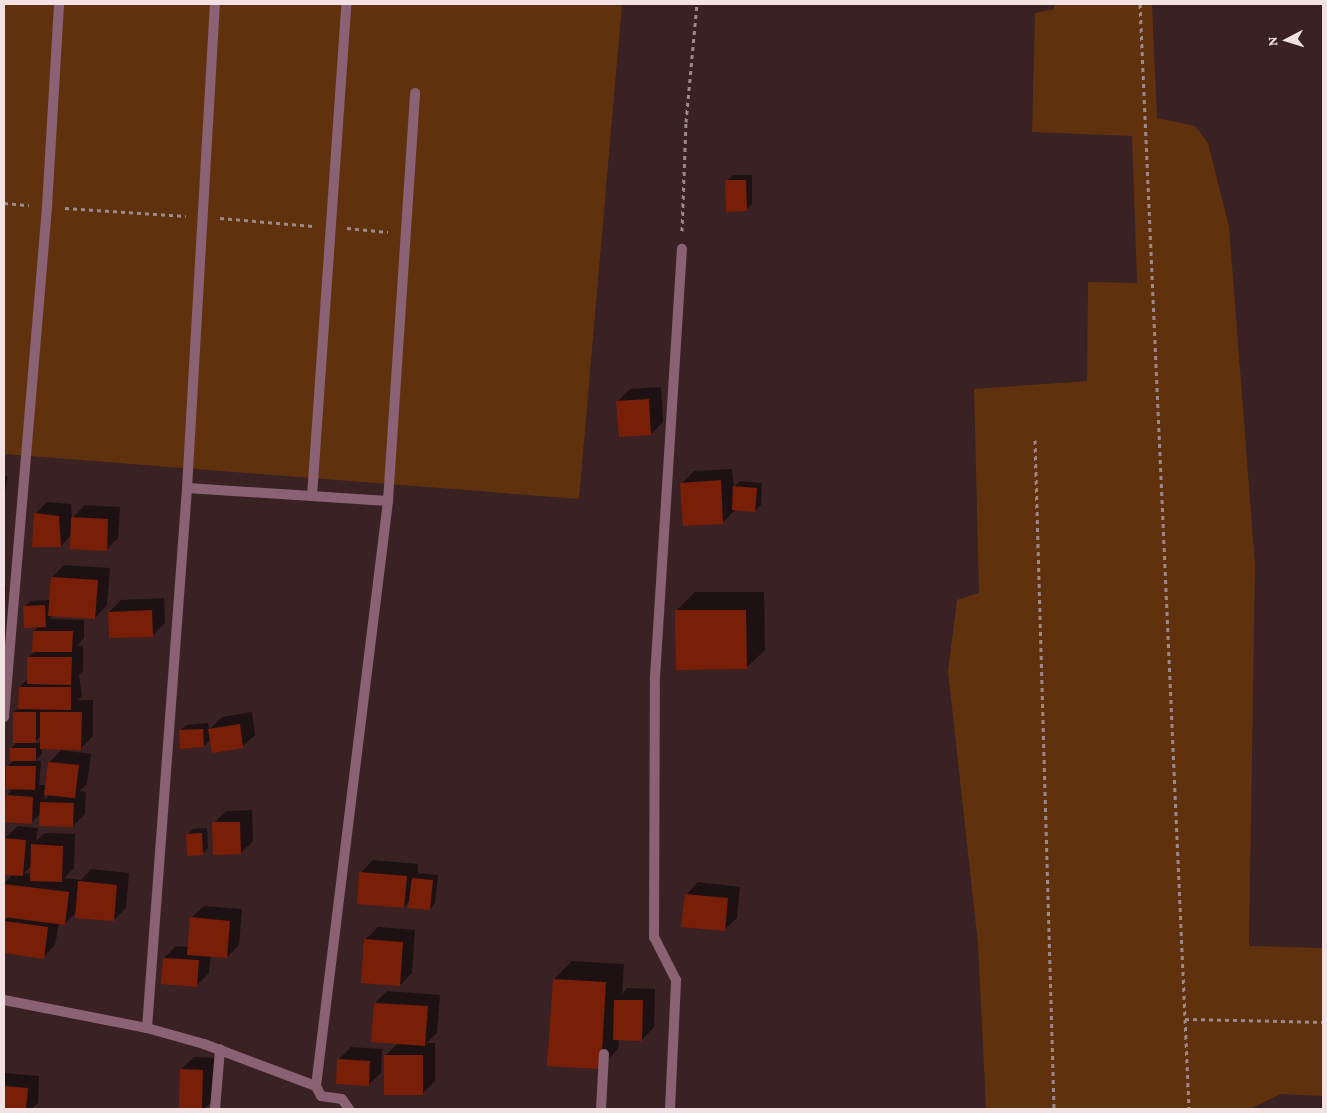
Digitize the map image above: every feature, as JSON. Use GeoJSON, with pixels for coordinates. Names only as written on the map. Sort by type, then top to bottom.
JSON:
{"type":"FeatureCollection","features":[{"type":"Feature","properties":{"kind":"street"},"geometry":{"type":"LineString","coordinates":[[4,717],[47,207],[59,4]]}},
{"type":"Feature","properties":{"kind":"street"},"geometry":{"type":"LineString","coordinates":[[147,1028],[187,488],[215,4]]}},
{"type":"Feature","properties":{"kind":"street"},"geometry":{"type":"LineString","coordinates":[[312,496],[346,4]]}},
{"type":"Feature","properties":{"kind":"street"},"geometry":{"type":"LineString","coordinates":[[349,1109],[342,1099],[321,1096],[316,1086],[388,501],[415,93]]}},
{"type":"Feature","properties":{"kind":"street"},"geometry":{"type":"LineString","coordinates":[[670,1109],[676,980],[654,938],[655,677],[682,250]]}},
{"type":"Feature","properties":{"kind":"street"},"geometry":{"type":"LineString","coordinates":[[187,488],[388,501]]}},
{"type":"Feature","properties":{"kind":"street"},"geometry":{"type":"LineString","coordinates":[[4,1000],[147,1028],[220,1049],[316,1086]]}},
{"type":"Feature","properties":{"kind":"street"},"geometry":{"type":"LineString","coordinates":[[215,1109],[220,1049]]}},
{"type":"Feature","properties":{"kind":"street"},"geometry":{"type":"LineString","coordinates":[[601,1109],[604,1054]]}},
{"type":"Feature","properties":{"kind":"path"},"geometry":{"type":"LineString","coordinates":[[682,250],[686,122],[697,4]]}},
{"type":"Feature","properties":{"kind":"path"},"geometry":{"type":"LineString","coordinates":[[1140,4],[1189,1109]]}},
{"type":"Feature","properties":{"kind":"path"},"geometry":{"type":"LineString","coordinates":[[1035,440],[1054,1109]]}},
{"type":"Feature","properties":{"kind":"path"},"geometry":{"type":"LineString","coordinates":[[1185,1019],[1323,1022]]}},
{"type":"Feature","properties":{"kind":"shaded area"},"geometry":{"type":"Polygon","coordinates":[[[4,4],[622,4],[579,499],[4,454],[4,4]]]}},
{"type":"Feature","properties":{"kind":"shaded area"},"geometry":{"type":"Polygon","coordinates":[[[1054,4],[1152,4],[1157,118],[1195,126],[1208,143],[1229,226],[1255,565],[1249,946],[1323,948],[1323,1096],[1281,1094],[1250,1109],[986,1109],[978,944],[948,671],[957,600],[979,593],[974,389],[1087,381],[1088,282],[1137,283],[1132,136],[1032,132],[1035,13],[1054,9],[1054,4]]]}},
{"type":"Feature","properties":{"kind":"building"},"geometry":{"type":"Polygon","coordinates":[[[725,180],[746,180],[747,211],[726,212],[725,180]]]}},
{"type":"Feature","properties":{"kind":"building"},"geometry":{"type":"Polygon","coordinates":[[[649,399],[651,435],[619,437],[616,401],[649,399]]]}},
{"type":"Feature","properties":{"kind":"building"},"geometry":{"type":"Polygon","coordinates":[[[721,480],[723,524],[683,526],[680,483],[721,480]]]}},
{"type":"Feature","properties":{"kind":"building"},"geometry":{"type":"Polygon","coordinates":[[[733,486],[757,488],[755,512],[732,510],[733,486]]]}},
{"type":"Feature","properties":{"kind":"building"},"geometry":{"type":"Polygon","coordinates":[[[34,513],[59,516],[61,547],[32,547],[34,513]]]}},
{"type":"Feature","properties":{"kind":"building"},"geometry":{"type":"Polygon","coordinates":[[[71,517],[108,519],[107,551],[70,549],[71,517]]]}},
{"type":"Feature","properties":{"kind":"building"},"geometry":{"type":"Polygon","coordinates":[[[51,577],[98,580],[95,619],[48,616],[51,577]]]}},
{"type":"Feature","properties":{"kind":"building"},"geometry":{"type":"Polygon","coordinates":[[[45,605],[46,627],[24,628],[23,606],[45,605]]]}},
{"type":"Feature","properties":{"kind":"building"},"geometry":{"type":"Polygon","coordinates":[[[152,610],[153,637],[109,638],[108,612],[152,610]]]}},
{"type":"Feature","properties":{"kind":"building"},"geometry":{"type":"Polygon","coordinates":[[[675,610],[746,610],[747,669],[676,670],[675,610]]]}},
{"type":"Feature","properties":{"kind":"building"},"geometry":{"type":"Polygon","coordinates":[[[33,631],[73,631],[72,652],[32,652],[33,631]]]}},
{"type":"Feature","properties":{"kind":"building"},"geometry":{"type":"Polygon","coordinates":[[[27,657],[72,657],[71,685],[27,684],[27,657]]]}},
{"type":"Feature","properties":{"kind":"building"},"geometry":{"type":"Polygon","coordinates":[[[19,687],[71,687],[71,710],[18,709],[19,687]]]}},
{"type":"Feature","properties":{"kind":"building"},"geometry":{"type":"Polygon","coordinates":[[[13,712],[36,712],[36,743],[13,743],[13,712]]]}},
{"type":"Feature","properties":{"kind":"building"},"geometry":{"type":"Polygon","coordinates":[[[40,712],[82,712],[81,750],[40,749],[40,712]]]}},
{"type":"Feature","properties":{"kind":"building"},"geometry":{"type":"Polygon","coordinates":[[[240,724],[243,748],[212,753],[208,729],[240,724]]]}},
{"type":"Feature","properties":{"kind":"building"},"geometry":{"type":"Polygon","coordinates":[[[203,729],[204,747],[180,749],[179,730],[203,729]]]}},
{"type":"Feature","properties":{"kind":"building"},"geometry":{"type":"Polygon","coordinates":[[[10,748],[36,748],[36,761],[10,761],[10,748]]]}},
{"type":"Feature","properties":{"kind":"building"},"geometry":{"type":"Polygon","coordinates":[[[48,762],[79,765],[75,798],[44,795],[48,762]]]}},
{"type":"Feature","properties":{"kind":"building"},"geometry":{"type":"Polygon","coordinates":[[[6,766],[36,766],[35,790],[6,789],[6,766]]]}},
{"type":"Feature","properties":{"kind":"building"},"geometry":{"type":"Polygon","coordinates":[[[6,795],[33,797],[32,824],[4,822],[6,795]]]}},
{"type":"Feature","properties":{"kind":"building"},"geometry":{"type":"Polygon","coordinates":[[[40,802],[74,803],[73,827],[39,826],[40,802]]]}},
{"type":"Feature","properties":{"kind":"building"},"geometry":{"type":"Polygon","coordinates":[[[212,822],[240,822],[241,854],[213,855],[212,822]]]}},
{"type":"Feature","properties":{"kind":"building"},"geometry":{"type":"Polygon","coordinates":[[[202,833],[203,855],[187,856],[186,834],[202,833]]]}},
{"type":"Feature","properties":{"kind":"building"},"geometry":{"type":"Polygon","coordinates":[[[4,838],[26,840],[23,876],[4,875],[4,838]]]}},
{"type":"Feature","properties":{"kind":"building"},"geometry":{"type":"Polygon","coordinates":[[[31,844],[63,846],[62,882],[30,881],[31,844]]]}},
{"type":"Feature","properties":{"kind":"building"},"geometry":{"type":"Polygon","coordinates":[[[359,872],[407,876],[404,908],[357,904],[359,872]]]}},
{"type":"Feature","properties":{"kind":"building"},"geometry":{"type":"Polygon","coordinates":[[[412,878],[433,880],[430,910],[408,908],[412,878]]]}},
{"type":"Feature","properties":{"kind":"building"},"geometry":{"type":"Polygon","coordinates":[[[78,881],[117,885],[114,921],[75,918],[78,881]]]}},
{"type":"Feature","properties":{"kind":"building"},"geometry":{"type":"Polygon","coordinates":[[[4,884],[69,892],[65,925],[4,917],[4,884]]]}},
{"type":"Feature","properties":{"kind":"building"},"geometry":{"type":"Polygon","coordinates":[[[685,894],[728,898],[725,931],[681,927],[685,894]]]}},
{"type":"Feature","properties":{"kind":"building"},"geometry":{"type":"Polygon","coordinates":[[[190,917],[230,921],[227,958],[187,955],[190,917]]]}},
{"type":"Feature","properties":{"kind":"building"},"geometry":{"type":"Polygon","coordinates":[[[4,921],[48,927],[44,959],[4,953],[4,921]]]}},
{"type":"Feature","properties":{"kind":"building"},"geometry":{"type":"Polygon","coordinates":[[[364,939],[403,942],[400,986],[361,983],[364,939]]]}},
{"type":"Feature","properties":{"kind":"building"},"geometry":{"type":"Polygon","coordinates":[[[163,958],[199,960],[197,987],[161,984],[163,958]]]}},
{"type":"Feature","properties":{"kind":"building"},"geometry":{"type":"Polygon","coordinates":[[[553,979],[606,982],[601,1069],[547,1066],[553,979]]]}},
{"type":"Feature","properties":{"kind":"building"},"geometry":{"type":"Polygon","coordinates":[[[614,1000],[643,1000],[642,1041],[613,1040],[614,1000]]]}},
{"type":"Feature","properties":{"kind":"building"},"geometry":{"type":"Polygon","coordinates":[[[374,1003],[428,1006],[425,1046],[371,1042],[374,1003]]]}},
{"type":"Feature","properties":{"kind":"building"},"geometry":{"type":"Polygon","coordinates":[[[384,1055],[423,1055],[423,1095],[384,1095],[384,1055]]]}},
{"type":"Feature","properties":{"kind":"building"},"geometry":{"type":"Polygon","coordinates":[[[337,1059],[370,1061],[369,1086],[336,1084],[337,1059]]]}},
{"type":"Feature","properties":{"kind":"building"},"geometry":{"type":"Polygon","coordinates":[[[180,1069],[203,1070],[202,1109],[179,1109],[180,1069]]]}},
{"type":"Feature","properties":{"kind":"building"},"geometry":{"type":"Polygon","coordinates":[[[4,1086],[28,1088],[26,1109],[4,1109],[4,1086]]]}}]}
